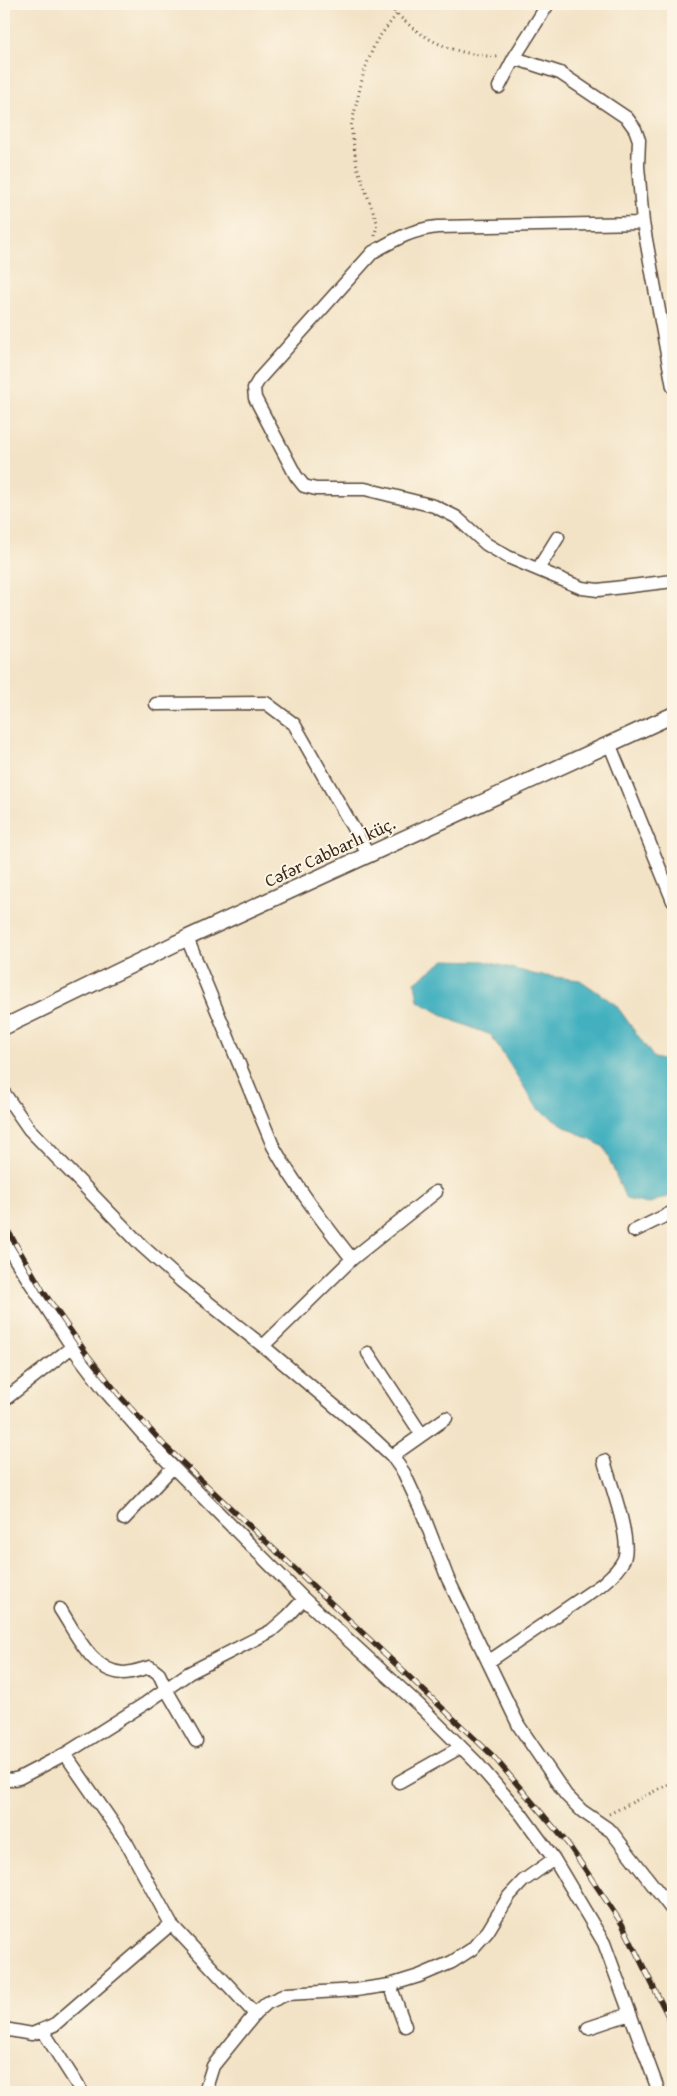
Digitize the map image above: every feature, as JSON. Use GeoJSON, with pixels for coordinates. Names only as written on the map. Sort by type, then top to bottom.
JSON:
{"type":"FeatureCollection","features":[{"type":"Feature","properties":{"kind":"street"},"geometry":{"type":"LineString","coordinates":[[500,86],[514,58],[548,4]]}},
{"type":"Feature","properties":{"kind":"street"},"geometry":{"type":"LineString","coordinates":[[514,58],[560,73],[627,118],[639,140],[638,166],[643,223],[673,387]]}},
{"type":"Feature","properties":{"kind":"street"},"geometry":{"type":"LineString","coordinates":[[643,223],[437,227],[418,230],[373,252],[260,378],[254,388],[255,398],[296,476],[304,486],[316,489],[365,489],[434,506],[456,517],[486,544],[508,557],[582,588],[598,590],[673,581]]}},
{"type":"Feature","properties":{"kind":"street"},"geometry":{"type":"LineString","coordinates":[[538,569],[558,537]]}},
{"type":"Feature","properties":{"kind":"street"},"geometry":{"type":"LineString","coordinates":[[156,704],[266,703],[294,724],[369,856]]}},
{"type":"Feature","properties":{"kind":"street","name":"Cəfər Cabbarlı küç."},"geometry":{"type":"LineString","coordinates":[[4,1026],[187,938],[369,856],[609,742],[673,715]]}},
{"type":"Feature","properties":{"kind":"street"},"geometry":{"type":"LineString","coordinates":[[609,742],[673,901]]}},
{"type":"Feature","properties":{"kind":"street"},"geometry":{"type":"LineString","coordinates":[[187,938],[274,1146],[289,1175],[309,1204],[352,1259]]}},
{"type":"Feature","properties":{"kind":"street"},"geometry":{"type":"LineString","coordinates":[[4,1093],[29,1129],[142,1246],[181,1281],[263,1346],[392,1456],[404,1473],[422,1512],[448,1579],[518,1726],[566,1796],[582,1811],[611,1831],[673,1911]]}},
{"type":"Feature","properties":{"kind":"street"},"geometry":{"type":"LineString","coordinates":[[263,1346],[352,1259],[436,1192]]}},
{"type":"Feature","properties":{"kind":"street"},"geometry":{"type":"LineString","coordinates":[[634,1231],[673,1212]]}},
{"type":"Feature","properties":{"kind":"street"},"geometry":{"type":"LineString","coordinates":[[4,1242],[72,1347],[112,1399],[173,1467],[304,1599],[422,1708],[521,1814],[554,1859],[604,1943],[658,2092]]}},
{"type":"Feature","properties":{"kind":"street"},"geometry":{"type":"LineString","coordinates":[[4,1400],[72,1347]]}},
{"type":"Feature","properties":{"kind":"street"},"geometry":{"type":"LineString","coordinates":[[368,1353],[422,1435]]}},
{"type":"Feature","properties":{"kind":"street"},"geometry":{"type":"LineString","coordinates":[[392,1456],[446,1418]]}},
{"type":"Feature","properties":{"kind":"street"},"geometry":{"type":"LineString","coordinates":[[488,1662],[601,1585],[618,1570],[625,1557],[626,1540],[604,1461]]}},
{"type":"Feature","properties":{"kind":"street"},"geometry":{"type":"LineString","coordinates":[[124,1519],[173,1467]]}},
{"type":"Feature","properties":{"kind":"street"},"geometry":{"type":"LineString","coordinates":[[4,1778],[10,1780],[19,1778],[65,1754],[189,1673],[271,1631],[304,1599]]}},
{"type":"Feature","properties":{"kind":"street"},"geometry":{"type":"LineString","coordinates":[[60,1609],[92,1658],[105,1669],[124,1673],[150,1667],[159,1674],[196,1741]]}},
{"type":"Feature","properties":{"kind":"street"},"geometry":{"type":"LineString","coordinates":[[399,1782],[460,1747]]}},
{"type":"Feature","properties":{"kind":"street"},"geometry":{"type":"LineString","coordinates":[[65,1754],[126,1842],[171,1924],[255,2014]]}},
{"type":"Feature","properties":{"kind":"street"},"geometry":{"type":"LineString","coordinates":[[211,2092],[207,2085],[213,2066],[255,2014],[267,2004],[287,1994],[356,1990],[390,1985],[419,1976],[452,1962],[472,1949],[488,1931],[509,1896],[523,1881],[554,1859]]}},
{"type":"Feature","properties":{"kind":"street"},"geometry":{"type":"LineString","coordinates":[[4,2029],[32,2034],[54,2025],[171,1924]]}},
{"type":"Feature","properties":{"kind":"street"},"geometry":{"type":"LineString","coordinates":[[390,1985],[405,2026]]}},
{"type":"Feature","properties":{"kind":"street"},"geometry":{"type":"LineString","coordinates":[[588,2028],[630,2014]]}},
{"type":"Feature","properties":{"kind":"street"},"geometry":{"type":"LineString","coordinates":[[43,2031],[82,2092]]}},
{"type":"Feature","properties":{"kind":"path"},"geometry":{"type":"LineString","coordinates":[[388,4],[397,14],[427,37],[450,50],[474,56],[514,58]]}},
{"type":"Feature","properties":{"kind":"path"},"geometry":{"type":"LineString","coordinates":[[373,252],[377,222],[357,167],[351,127],[364,71],[376,41],[397,14]]}},
{"type":"Feature","properties":{"kind":"path"},"geometry":{"type":"LineString","coordinates":[[596,1819],[673,1782]]}},
{"type":"Feature","properties":{"kind":"water"},"geometry":{"type":"Polygon","coordinates":[[[445,960],[484,961],[537,975],[580,980],[616,1005],[654,1058],[673,1063],[673,1195],[647,1204],[626,1199],[604,1147],[538,1109],[491,1035],[452,1020],[418,1001],[415,982],[445,960]]]}},
{"type":"Feature","properties":{"kind":"railway"},"geometry":{"type":"LineString","coordinates":[[4,1224],[43,1291],[89,1357],[119,1395],[165,1446],[493,1756],[568,1844],[622,1924],[669,2018],[673,2034]]}}]}
